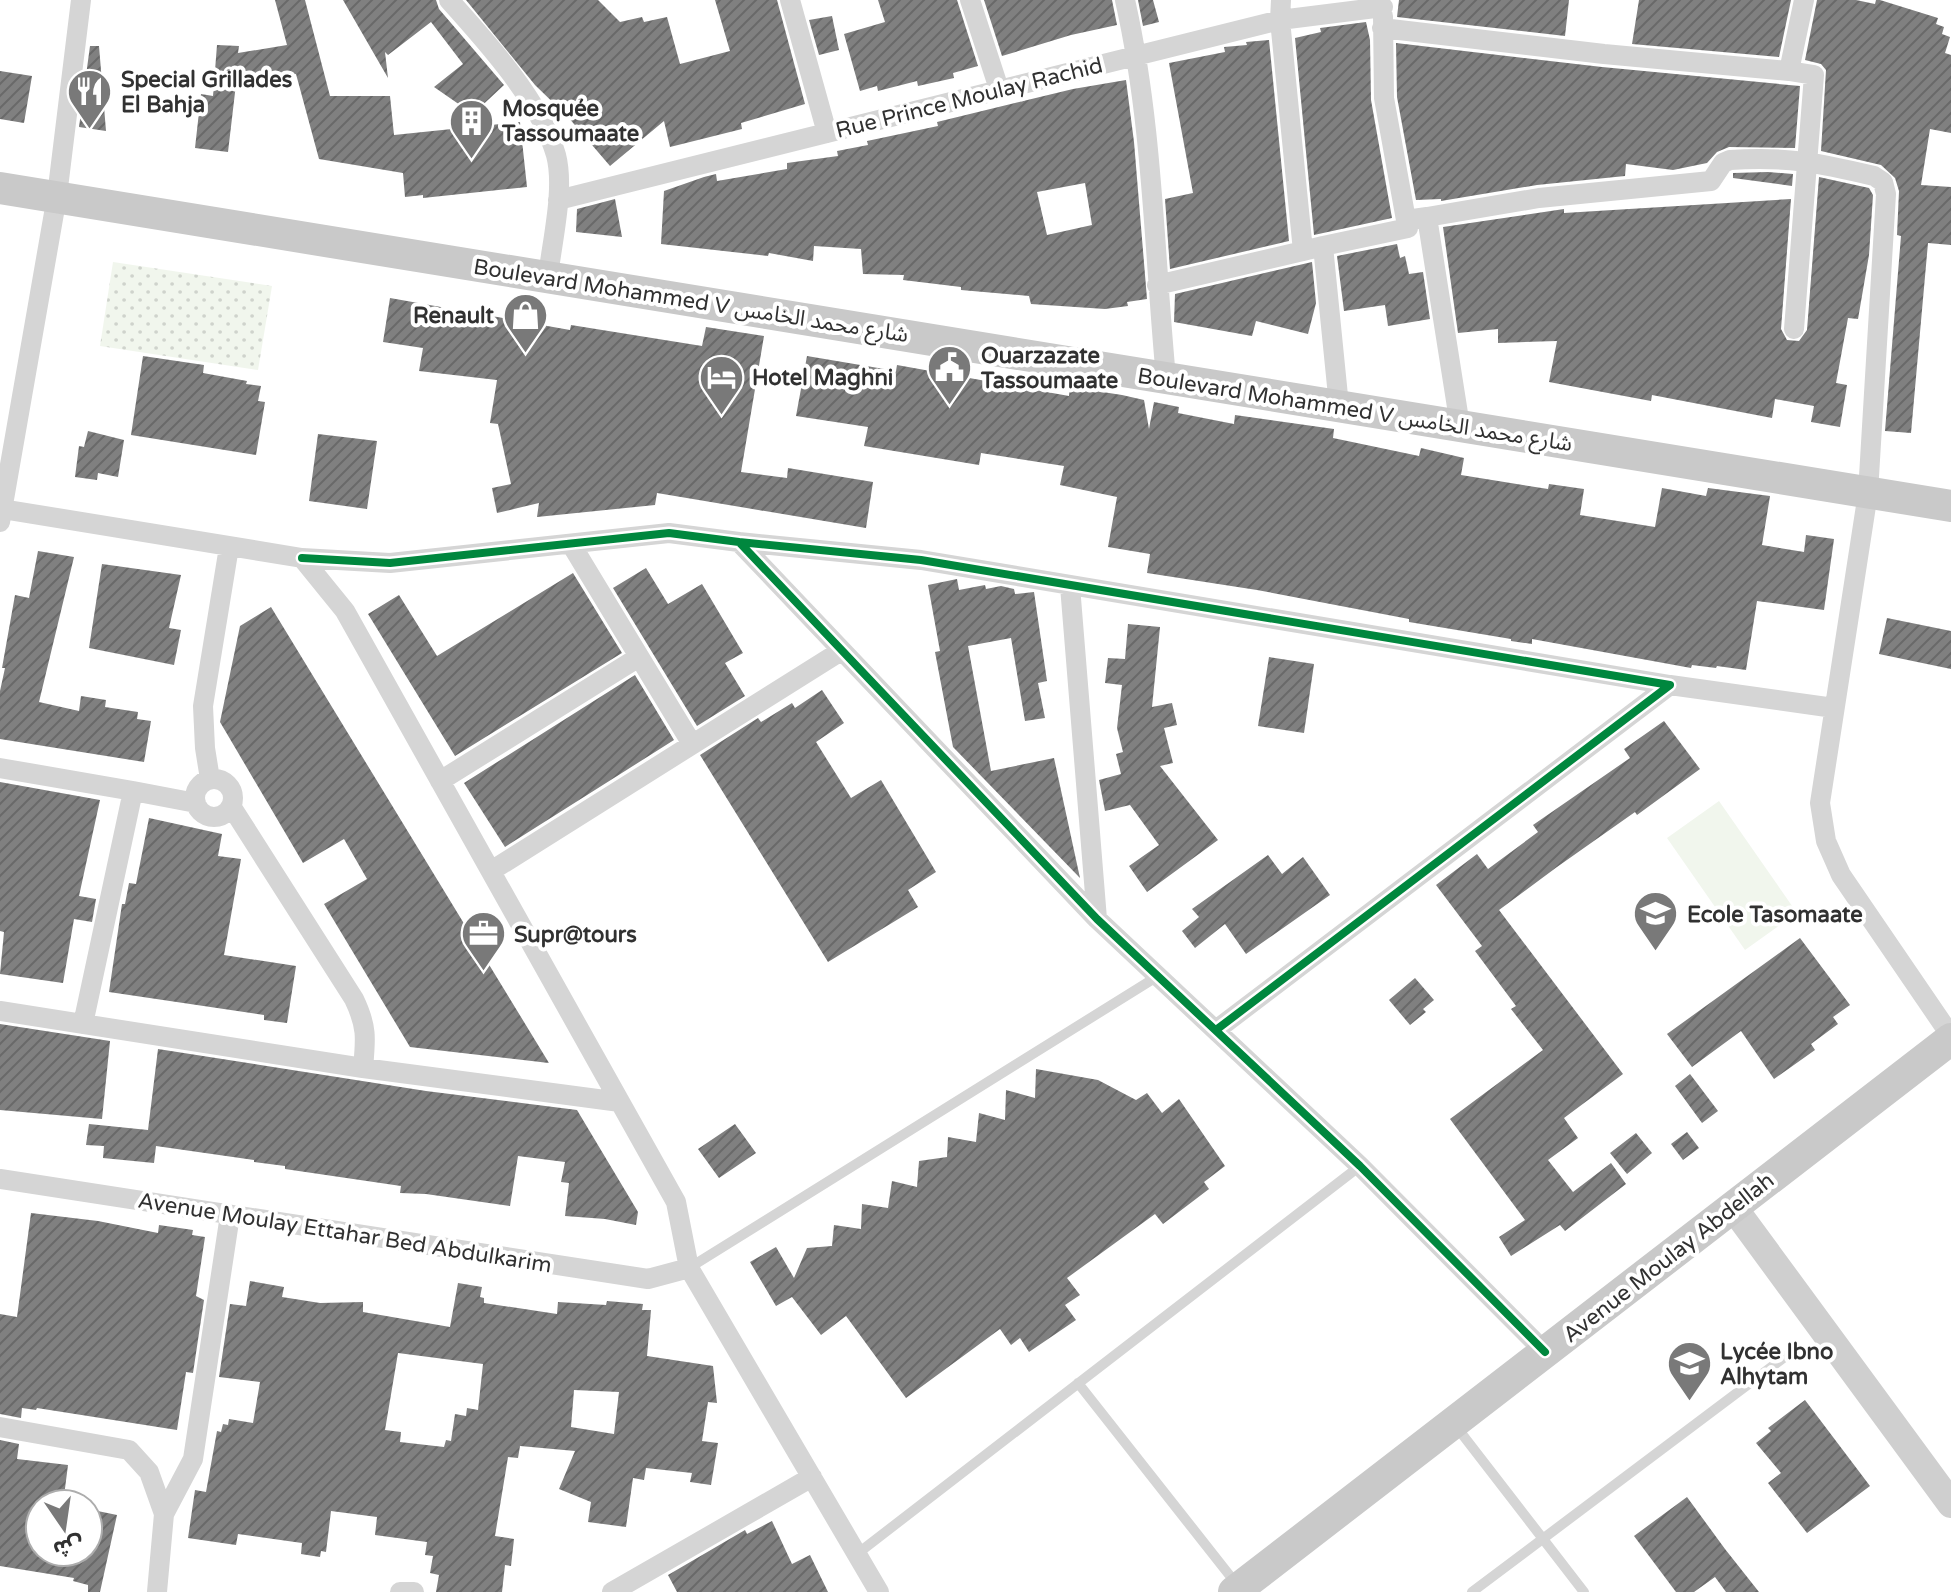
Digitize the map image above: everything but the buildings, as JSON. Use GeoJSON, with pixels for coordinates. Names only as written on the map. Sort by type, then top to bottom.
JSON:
{"type":"FeatureCollection","features":[{"type":"Feature","properties":{"kind":"main road","name":"Boulevard Mohammed V شارع محمد الخامس"},"geometry":{"type":"LineString","coordinates":[[0,188],[1951,506]]}},
{"type":"Feature","properties":{"kind":"main road","name":"Avenue Moulay Abdellah"},"geometry":{"type":"LineString","coordinates":[[1237,1590],[1951,1037]]}},
{"type":"Feature","properties":{"kind":"street"},"geometry":{"type":"LineString","coordinates":[[81,0],[57,196],[1,515],[302,558],[390,563],[669,533],[921,560],[1670,685],[1834,708]]}},
{"type":"Feature","properties":{"kind":"street"},"geometry":{"type":"LineString","coordinates":[[449,0],[528,95],[556,156],[558,200],[548,277]]}},
{"type":"Feature","properties":{"kind":"street"},"geometry":{"type":"LineString","coordinates":[[790,0],[827,133]]}},
{"type":"Feature","properties":{"kind":"street"},"geometry":{"type":"LineString","coordinates":[[970,0],[999,89]]}},
{"type":"Feature","properties":{"kind":"street"},"geometry":{"type":"LineString","coordinates":[[1125,0],[1137,54],[1153,198],[1166,378]]}},
{"type":"Feature","properties":{"kind":"street"},"geometry":{"type":"LineString","coordinates":[[1794,329],[1814,75],[1789,71],[1804,0]]}},
{"type":"Feature","properties":{"kind":"street"},"geometry":{"type":"LineString","coordinates":[[1281,10],[1313,248],[1339,406]]}},
{"type":"Feature","properties":{"kind":"street","name":"Rue Prince Moulay Rachid"},"geometry":{"type":"LineString","coordinates":[[558,200],[1137,54],[1281,10],[1383,12],[1604,54],[1789,71]]}},
{"type":"Feature","properties":{"kind":"street"},"geometry":{"type":"LineString","coordinates":[[1383,12],[1384,98],[1416,218],[1460,426]]}},
{"type":"Feature","properties":{"kind":"street"},"geometry":{"type":"LineString","coordinates":[[1157,285],[1408,228],[1416,218],[1539,198],[1711,181],[1723,163],[1730,160],[1772,157],[1809,160],[1874,176],[1883,182],[1886,194],[1868,493],[1820,803],[1826,841],[1841,875],[1951,1037]]}},
{"type":"Feature","properties":{"kind":"street"},"geometry":{"type":"LineString","coordinates":[[739,542],[1097,919],[1360,1166],[1545,1352]]}},
{"type":"Feature","properties":{"kind":"street"},"geometry":{"type":"LineString","coordinates":[[571,544],[692,744]]}},
{"type":"Feature","properties":{"kind":"street"},"geometry":{"type":"LineString","coordinates":[[210,779],[203,706],[229,547]]}},
{"type":"Feature","properties":{"kind":"street"},"geometry":{"type":"LineString","coordinates":[[302,558],[345,611],[676,1202],[689,1268],[879,1592]]}},
{"type":"Feature","properties":{"kind":"street"},"geometry":{"type":"LineString","coordinates":[[1070,586],[1097,919]]}},
{"type":"Feature","properties":{"kind":"street"},"geometry":{"type":"LineString","coordinates":[[491,871],[841,651]]}},
{"type":"Feature","properties":{"kind":"street"},"geometry":{"type":"LineString","coordinates":[[440,781],[639,657]]}},
{"type":"Feature","properties":{"kind":"street"},"geometry":{"type":"LineString","coordinates":[[1216,1030],[1670,685]]}},
{"type":"Feature","properties":{"kind":"street"},"geometry":{"type":"LineString","coordinates":[[0,768],[196,803]]}},
{"type":"Feature","properties":{"kind":"street"},"geometry":{"type":"LineString","coordinates":[[231,806],[225,813],[208,816],[200,811],[196,803],[197,788],[210,779],[219,779],[231,789],[231,806],[354,999],[364,1021],[366,1036],[363,1068]]}},
{"type":"Feature","properties":{"kind":"street"},"geometry":{"type":"LineString","coordinates":[[83,1024],[133,791]]}},
{"type":"Feature","properties":{"kind":"street"},"geometry":{"type":"LineString","coordinates":[[0,1011],[363,1068],[620,1102]]}},
{"type":"Feature","properties":{"kind":"street","name":"Avenue Moulay Ettahar Bed Abdulkarim"},"geometry":{"type":"LineString","coordinates":[[0,1179],[648,1279],[689,1268]]}},
{"type":"Feature","properties":{"kind":"street"},"geometry":{"type":"LineString","coordinates":[[1733,1207],[1951,1504]]}},
{"type":"Feature","properties":{"kind":"street"},"geometry":{"type":"LineString","coordinates":[[157,1592],[164,1514],[193,1459],[230,1215]]}},
{"type":"Feature","properties":{"kind":"street"},"geometry":{"type":"LineString","coordinates":[[0,1427],[129,1450],[149,1472],[164,1514]]}},
{"type":"Feature","properties":{"kind":"street"},"geometry":{"type":"LineString","coordinates":[[612,1592],[812,1477]]}},
{"type":"Feature","properties":{"kind":"street"},"geometry":{"type":"LineString","coordinates":[[400,1592],[414,1592]]}},
{"type":"Feature","properties":{"kind":"lane"},"geometry":{"type":"LineString","coordinates":[[689,1268],[1158,976]]}},
{"type":"Feature","properties":{"kind":"lane"},"geometry":{"type":"LineString","coordinates":[[857,1554],[1360,1166]]}},
{"type":"Feature","properties":{"kind":"lane"},"geometry":{"type":"LineString","coordinates":[[1472,1592],[1786,1356]]}},
{"type":"Feature","properties":{"kind":"lane"},"geometry":{"type":"LineString","coordinates":[[1078,1383],[1237,1590]]}},
{"type":"Feature","properties":{"kind":"lane"},"geometry":{"type":"LineString","coordinates":[[1453,1423],[1584,1592]]}},
{"type":"Feature","properties":{"kind":"shaded area"},"geometry":{"type":"Polygon","coordinates":[[[113,262],[272,286],[258,370],[100,346],[113,262]]]}},
{"type":"Feature","properties":{"kind":"shaded area"},"geometry":{"type":"Polygon","coordinates":[[[1719,801],[1797,913],[1745,950],[1667,838],[1719,801]]]}},
{"type":"Feature","properties":{"kind":"cycle path"},"geometry":{"type":"LineString","coordinates":[[302,558],[390,563],[669,533],[739,542],[1097,919],[1360,1166],[1545,1352]]}},
{"type":"Feature","properties":{"kind":"cycle path"},"geometry":{"type":"LineString","coordinates":[[739,542],[921,560],[1670,685],[1216,1030]]}},
{"type":"Feature","properties":{"kind":"place","name":"Special Grillades El Bahja"},"geometry":{"type":"Point","coordinates":[90,131]}},
{"type":"Feature","properties":{"kind":"place","name":"Mosquée Tassoumaate"},"geometry":{"type":"Point","coordinates":[471,160]}},
{"type":"Feature","properties":{"kind":"place","name":"Renault"},"geometry":{"type":"Point","coordinates":[525,354]}},
{"type":"Feature","properties":{"kind":"place","name":"Ouarzazate Tassoumaate"},"geometry":{"type":"Point","coordinates":[950,407]}},
{"type":"Feature","properties":{"kind":"place","name":"Hotel Maghni"},"geometry":{"type":"Point","coordinates":[721,416]}},
{"type":"Feature","properties":{"kind":"place","name":"Ecole Tasomaate"},"geometry":{"type":"Point","coordinates":[1656,953]}},
{"type":"Feature","properties":{"kind":"place","name":"Supr@tours"},"geometry":{"type":"Point","coordinates":[483,973]}},
{"type":"Feature","properties":{"kind":"place","name":"Lycée Ibno Alhytam"},"geometry":{"type":"Point","coordinates":[1689,1403]}}]}
